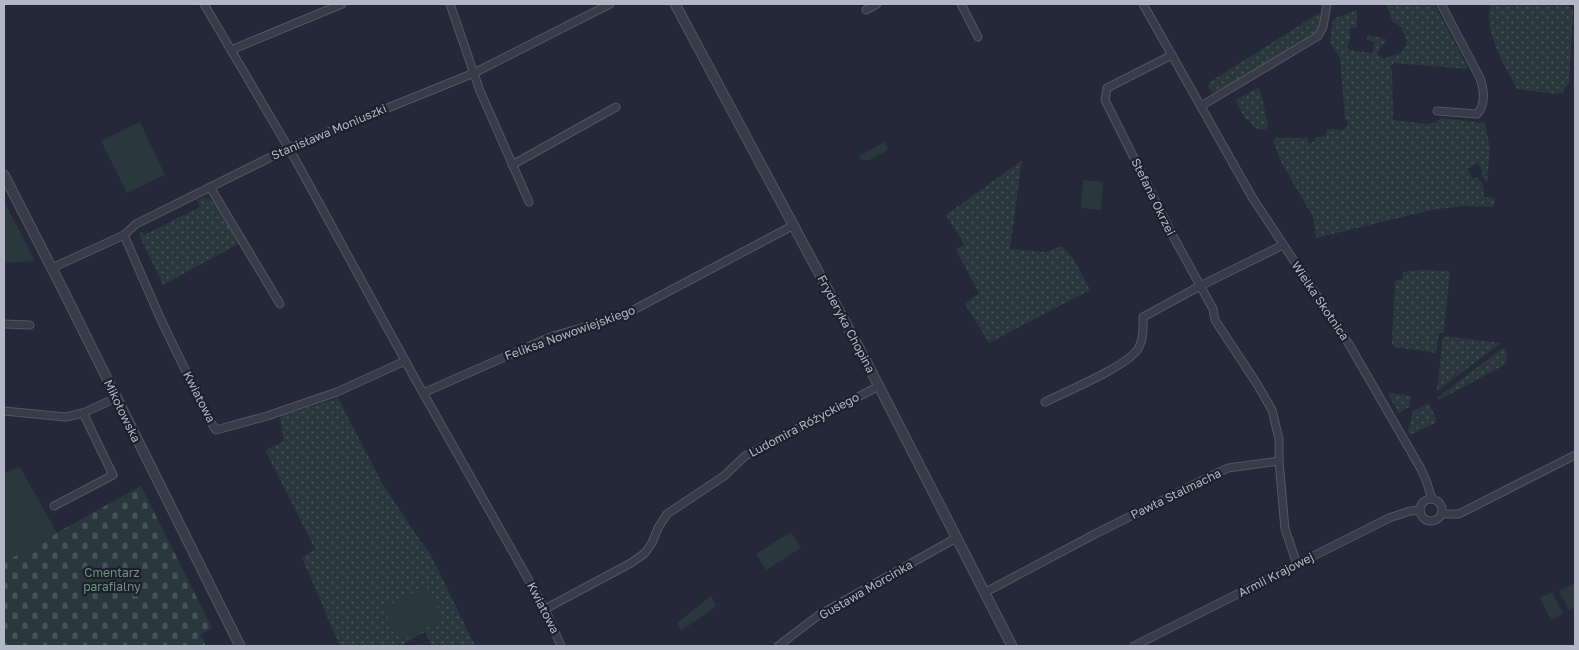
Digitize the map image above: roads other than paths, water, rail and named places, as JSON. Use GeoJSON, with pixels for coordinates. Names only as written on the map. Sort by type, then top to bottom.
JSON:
{"type":"FeatureCollection","features":[{"type":"Feature","properties":{"kind":"street","name":"Kwiatowa"},"geometry":{"type":"LineString","coordinates":[[204,4],[288,148],[405,361],[545,609],[561,646]]}},
{"type":"Feature","properties":{"kind":"street"},"geometry":{"type":"LineString","coordinates":[[231,50],[342,4]]}},
{"type":"Feature","properties":{"kind":"street"},"geometry":{"type":"LineString","coordinates":[[450,4],[474,73],[529,202]]}},
{"type":"Feature","properties":{"kind":"street","name":"Stanisława Moniuszki"},"geometry":{"type":"LineString","coordinates":[[52,268],[124,235],[136,224],[288,148],[474,73],[610,4]]}},
{"type":"Feature","properties":{"kind":"street","name":"Fryderyka Chopina"},"geometry":{"type":"LineString","coordinates":[[675,4],[879,386],[1012,646]]}},
{"type":"Feature","properties":{"kind":"street"},"geometry":{"type":"LineString","coordinates":[[866,10],[877,4]]}},
{"type":"Feature","properties":{"kind":"street"},"geometry":{"type":"LineString","coordinates":[[961,4],[978,37]]}},
{"type":"Feature","properties":{"kind":"street","name":"Wielka Skotnica"},"geometry":{"type":"LineString","coordinates":[[1143,4],[1252,197],[1330,314],[1360,363],[1421,469],[1432,499]]}},
{"type":"Feature","properties":{"kind":"street"},"geometry":{"type":"LineString","coordinates":[[1201,106],[1318,36],[1323,27],[1327,4]]}},
{"type":"Feature","properties":{"kind":"street"},"geometry":{"type":"LineString","coordinates":[[1437,111],[1476,114],[1482,107],[1483,88],[1480,78],[1441,4]]}},
{"type":"Feature","properties":{"kind":"street","name":"Stefana Okrzei"},"geometry":{"type":"LineString","coordinates":[[1172,55],[1106,88],[1105,100],[1200,286]]}},
{"type":"Feature","properties":{"kind":"street"},"geometry":{"type":"LineString","coordinates":[[512,165],[616,107]]}},
{"type":"Feature","properties":{"kind":"street","name":"Mikołowska"},"geometry":{"type":"LineString","coordinates":[[4,175],[240,646]]}},
{"type":"Feature","properties":{"kind":"street"},"geometry":{"type":"LineString","coordinates":[[210,187],[280,304]]}},
{"type":"Feature","properties":{"kind":"street","name":"Feliksa Nowowiejskiego"},"geometry":{"type":"LineString","coordinates":[[423,393],[550,337],[622,316],[794,225]]}},
{"type":"Feature","properties":{"kind":"street","name":"Kwiatowa"},"geometry":{"type":"LineString","coordinates":[[124,235],[161,320],[216,430],[260,418],[337,392],[405,361]]}},
{"type":"Feature","properties":{"kind":"street"},"geometry":{"type":"LineString","coordinates":[[1045,402],[1122,364],[1139,349],[1143,337],[1144,317],[1200,286],[1283,245]]}},
{"type":"Feature","properties":{"kind":"street"},"geometry":{"type":"LineString","coordinates":[[1200,286],[1213,309],[1215,320],[1272,410],[1279,439],[1285,529],[1297,564]]}},
{"type":"Feature","properties":{"kind":"street"},"geometry":{"type":"LineString","coordinates":[[4,324],[30,325]]}},
{"type":"Feature","properties":{"kind":"street","name":"Ludomira Różyckiego"},"geometry":{"type":"LineString","coordinates":[[545,609],[631,563],[645,552],[652,543],[658,528],[667,514],[724,476],[745,456],[879,386]]}},
{"type":"Feature","properties":{"kind":"street"},"geometry":{"type":"LineString","coordinates":[[4,411],[66,416],[82,413],[116,398]]}},
{"type":"Feature","properties":{"kind":"street"},"geometry":{"type":"LineString","coordinates":[[54,506],[113,475],[82,413]]}},
{"type":"Feature","properties":{"kind":"street"},"geometry":{"type":"LineString","coordinates":[[1441,514],[1459,514],[1575,455]]}},
{"type":"Feature","properties":{"kind":"street","name":"Pawła Stalmacha"},"geometry":{"type":"LineString","coordinates":[[984,593],[1096,533],[1228,468],[1279,461]]}},
{"type":"Feature","properties":{"kind":"street"},"geometry":{"type":"LineString","coordinates":[[1432,499],[1442,506],[1438,519],[1430,521],[1423,518],[1420,506],[1423,502],[1432,499]]}},
{"type":"Feature","properties":{"kind":"street","name":"Armii Krajowej"},"geometry":{"type":"LineString","coordinates":[[1134,646],[1389,518],[1410,511],[1420,510]]}},
{"type":"Feature","properties":{"kind":"street","name":"Gustawa Morcinka"},"geometry":{"type":"LineString","coordinates":[[778,646],[820,615],[956,538]]}},
{"type":"Feature","properties":{"kind":"park label","name":"Cmentarz parafialny"},"geometry":{"type":"Point","coordinates":[112,580]}}]}
